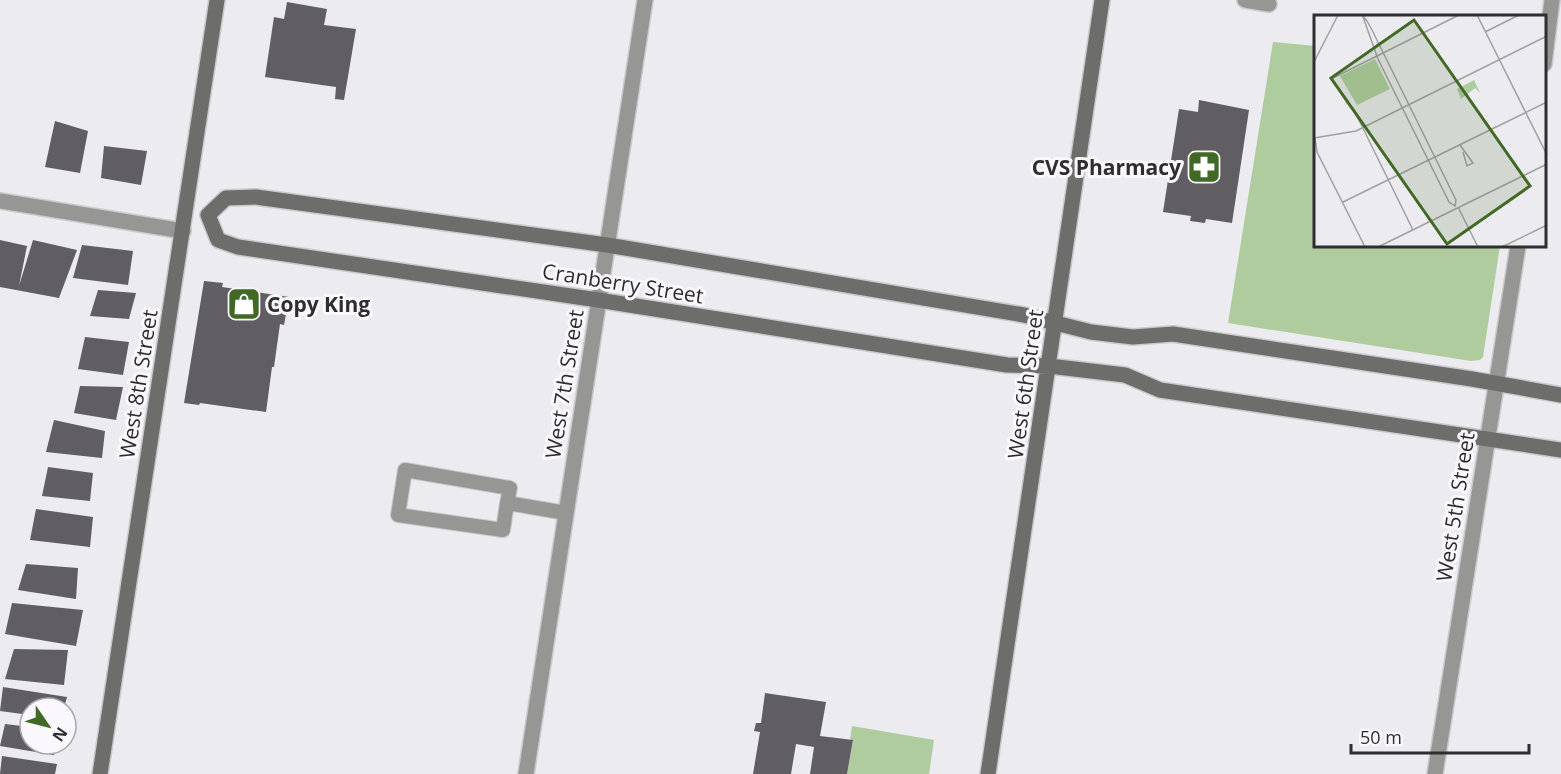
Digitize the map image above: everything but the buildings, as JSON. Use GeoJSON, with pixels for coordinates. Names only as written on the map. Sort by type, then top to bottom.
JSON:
{"type":"FeatureCollection","features":[{"type":"Feature","properties":{"kind":"street","name":"West 8th Street"},"geometry":{"type":"LineString","coordinates":[[100,774],[217,0]]}},
{"type":"Feature","properties":{"kind":"street","name":"West 7th Street"},"geometry":{"type":"LineString","coordinates":[[526,774],[645,0]]}},
{"type":"Feature","properties":{"kind":"street","name":"West 6th Street"},"geometry":{"type":"LineString","coordinates":[[988,774],[1102,0]]}},
{"type":"Feature","properties":{"kind":"street"},"geometry":{"type":"LineString","coordinates":[[1245,0],[1269,4]]}},
{"type":"Feature","properties":{"kind":"street"},"geometry":{"type":"LineString","coordinates":[[1546,55],[1552,0]]}},
{"type":"Feature","properties":{"kind":"street","name":"Cranberry Street"},"geometry":{"type":"LineString","coordinates":[[1561,395],[1173,334],[1133,337],[1091,332],[1024,315],[607,245],[256,197],[226,198],[208,215],[218,240],[238,247],[598,300],[1006,365],[1049,366],[1125,375],[1160,390],[1561,450]]}},
{"type":"Feature","properties":{"kind":"street"},"geometry":{"type":"LineString","coordinates":[[0,201],[183,231]]}},
{"type":"Feature","properties":{"kind":"street"},"geometry":{"type":"LineString","coordinates":[[186,209],[208,215]]}},
{"type":"Feature","properties":{"kind":"street","name":"West 5th Street"},"geometry":{"type":"LineString","coordinates":[[1435,774],[1518,248]]}},
{"type":"Feature","properties":{"kind":"lane"},"geometry":{"type":"LineString","coordinates":[[405,470],[510,488],[507,502],[503,530],[398,515],[405,470]]}},
{"type":"Feature","properties":{"kind":"lane"},"geometry":{"type":"LineString","coordinates":[[507,502],[566,513]]}},
{"type":"Feature","properties":{"kind":"green space"},"geometry":{"type":"Polygon","coordinates":[[[1273,42],[1314,46],[1314,248],[1500,248],[1483,357],[1480,360],[1471,361],[1228,323],[1273,42]]]}},
{"type":"Feature","properties":{"kind":"green space"},"geometry":{"type":"Polygon","coordinates":[[[852,726],[934,740],[929,774],[847,774],[853,741],[850,740],[852,726]]]}},
{"type":"Feature","properties":{"kind":"place","name":"CVS Pharmacy"},"geometry":{"type":"Point","coordinates":[1204,167]}},
{"type":"Feature","properties":{"kind":"place","name":"Copy King"},"geometry":{"type":"Point","coordinates":[244,304]}}]}
